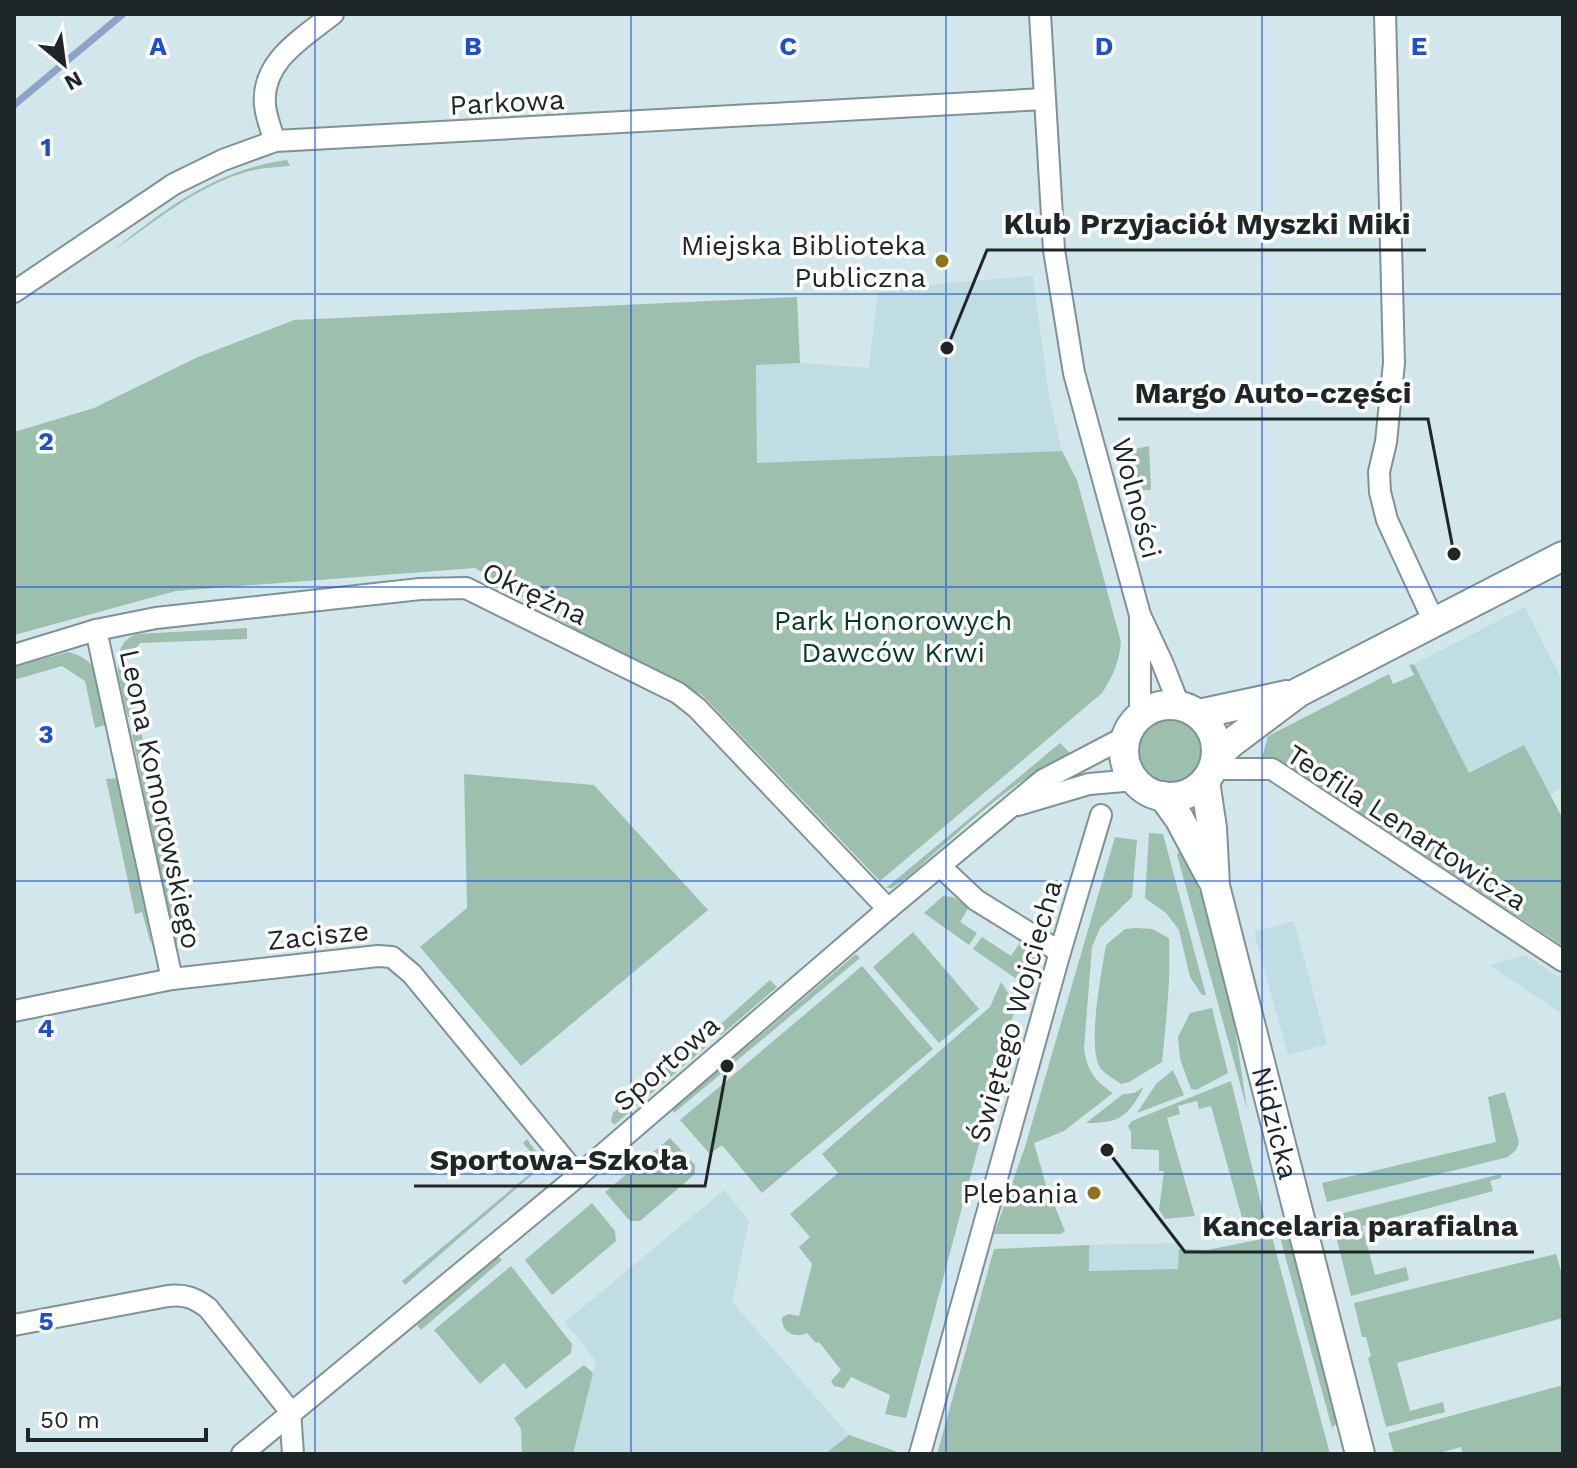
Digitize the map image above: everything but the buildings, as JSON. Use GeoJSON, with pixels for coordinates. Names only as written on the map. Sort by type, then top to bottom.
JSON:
{"type":"FeatureCollection","features":[{"type":"Feature","properties":{"kind":"street"},"geometry":{"type":"LineString","coordinates":[[275,141],[265,105],[267,78],[283,54],[333,14]]}},
{"type":"Feature","properties":{"kind":"street","name":"Wolności"},"geometry":{"type":"LineString","coordinates":[[1040,14],[1054,250],[1074,373],[1140,615]]}},
{"type":"Feature","properties":{"kind":"street"},"geometry":{"type":"LineString","coordinates":[[1385,14],[1394,363],[1386,442],[1379,472],[1380,492],[1387,520],[1435,624]]}},
{"type":"Feature","properties":{"kind":"street","name":"Parkowa"},"geometry":{"type":"LineString","coordinates":[[14,292],[174,184],[223,160],[275,141],[1044,99]]}},
{"type":"Feature","properties":{"kind":"street"},"geometry":{"type":"LineString","coordinates":[[1140,615],[1134,726],[1125,759],[1135,780],[1153,793],[1163,796],[1186,794],[1231,743],[1299,692],[1563,556]]}},
{"type":"Feature","properties":{"kind":"street","name":"Okrężna"},"geometry":{"type":"LineString","coordinates":[[14,655],[96,630],[156,618],[420,589],[466,588],[678,693],[697,708],[888,909]]}},
{"type":"Feature","properties":{"kind":"street"},"geometry":{"type":"LineString","coordinates":[[1140,615],[1189,710],[1214,734],[1211,769],[1215,886]]}},
{"type":"Feature","properties":{"kind":"street","name":"Leona Komorowskiego"},"geometry":{"type":"LineString","coordinates":[[96,630],[172,979]]}},
{"type":"Feature","properties":{"kind":"street"},"geometry":{"type":"LineString","coordinates":[[1134,726],[1165,705],[1189,710],[1299,692]]}},
{"type":"Feature","properties":{"kind":"street","name":"Sportowa"},"geometry":{"type":"LineString","coordinates":[[242,1454],[290,1411],[578,1176],[888,909],[1014,805],[1056,772],[1101,751],[1134,726]]}},
{"type":"Feature","properties":{"kind":"street","name":"Teofila Lenartowicza"},"geometry":{"type":"LineString","coordinates":[[1211,769],[1272,769],[1563,961]]}},
{"type":"Feature","properties":{"kind":"street"},"geometry":{"type":"LineString","coordinates":[[1014,805],[1089,784],[1135,780]]}},
{"type":"Feature","properties":{"kind":"street"},"geometry":{"type":"LineString","coordinates":[[1163,796],[1179,818],[1215,886]]}},
{"type":"Feature","properties":{"kind":"street","name":"Świętego Wojciecha"},"geometry":{"type":"LineString","coordinates":[[920,1454],[1101,815]]}},
{"type":"Feature","properties":{"kind":"street"},"geometry":{"type":"LineString","coordinates":[[940,866],[976,900],[1060,952]]}},
{"type":"Feature","properties":{"kind":"street","name":"Nidzicka"},"geometry":{"type":"LineString","coordinates":[[1215,886],[1360,1454]]}},
{"type":"Feature","properties":{"kind":"street","name":"Zacisze"},"geometry":{"type":"LineString","coordinates":[[14,1011],[172,979],[392,957],[412,974],[578,1176]]}},
{"type":"Feature","properties":{"kind":"street"},"geometry":{"type":"LineString","coordinates":[[14,1325],[168,1296],[190,1296],[208,1308],[290,1411],[293,1454]]}},
{"type":"Feature","properties":{"kind":"shaded area"},"geometry":{"type":"Polygon","coordinates":[[[1033,276],[1049,397],[1062,451],[757,463],[756,365],[800,363],[869,368],[878,289],[1033,276]]]}},
{"type":"Feature","properties":{"kind":"shaded area"},"geometry":{"type":"Polygon","coordinates":[[[1525,607],[1563,682],[1563,787],[1549,795],[1524,746],[1469,773],[1414,664],[1525,607]]]}},
{"type":"Feature","properties":{"kind":"shaded area"},"geometry":{"type":"Polygon","coordinates":[[[1294,921],[1327,1044],[1288,1055],[1254,932],[1294,921]]]}},
{"type":"Feature","properties":{"kind":"shaded area"},"geometry":{"type":"Polygon","coordinates":[[[1526,955],[1563,980],[1563,1015],[1490,965],[1526,955]]]}},
{"type":"Feature","properties":{"kind":"shaded area"},"geometry":{"type":"Polygon","coordinates":[[[724,1190],[749,1221],[732,1302],[849,1435],[825,1454],[573,1454],[596,1361],[565,1322],[724,1190]]]}},
{"type":"Feature","properties":{"kind":"shaded area"},"geometry":{"type":"Polygon","coordinates":[[[1179,1243],[1179,1269],[1089,1271],[1089,1245],[1179,1243]]]}},
{"type":"Feature","properties":{"kind":"green space"},"geometry":{"type":"Polygon","coordinates":[[[287,160],[290,166],[251,171],[210,186],[113,251],[152,220],[215,181],[287,160]]]}},
{"type":"Feature","properties":{"kind":"green space","name":"Park Honorowych Dawców Krwi"},"geometry":{"type":"Polygon","coordinates":[[[797,297],[800,363],[756,365],[757,463],[1062,451],[1077,480],[1121,642],[1115,669],[1102,693],[880,881],[702,695],[613,652],[475,568],[176,591],[14,635],[14,432],[94,408],[198,357],[294,320],[797,297]]]}},
{"type":"Feature","properties":{"kind":"green space"},"geometry":{"type":"Polygon","coordinates":[[[1149,446],[1151,490],[1133,491],[1125,451],[1149,446]]]}},
{"type":"Feature","properties":{"kind":"green space"},"geometry":{"type":"Polygon","coordinates":[[[247,628],[247,639],[140,643],[126,662],[138,718],[128,717],[118,670],[121,648],[127,640],[137,634],[247,628]]]}},
{"type":"Feature","properties":{"kind":"green space"},"geometry":{"type":"Polygon","coordinates":[[[68,652],[85,659],[96,672],[108,724],[95,728],[85,681],[62,666],[14,680],[14,667],[68,652]]]}},
{"type":"Feature","properties":{"kind":"green space"},"geometry":{"type":"Polygon","coordinates":[[[1414,664],[1469,773],[1524,745],[1563,819],[1563,946],[1296,771],[1262,758],[1268,736],[1389,674],[1393,684],[1414,675],[1409,665],[1414,664]]]}},
{"type":"Feature","properties":{"kind":"green space"},"geometry":{"type":"Polygon","coordinates":[[[1170,719],[1188,725],[1196,733],[1202,751],[1196,769],[1188,777],[1170,783],[1152,777],[1144,769],[1138,751],[1144,733],[1152,725],[1170,719]]]}},
{"type":"Feature","properties":{"kind":"green space"},"geometry":{"type":"Polygon","coordinates":[[[141,732],[185,943],[175,944],[132,735],[141,732]]]}},
{"type":"Feature","properties":{"kind":"green space"},"geometry":{"type":"Polygon","coordinates":[[[1060,743],[1071,754],[1029,776],[909,876],[892,888],[886,888],[1060,743]]]}},
{"type":"Feature","properties":{"kind":"green space"},"geometry":{"type":"Polygon","coordinates":[[[464,774],[594,785],[708,910],[521,1066],[420,947],[467,908],[464,774]]]}},
{"type":"Feature","properties":{"kind":"green space"},"geometry":{"type":"Polygon","coordinates":[[[119,778],[151,945],[142,912],[135,914],[106,779],[119,778]]]}},
{"type":"Feature","properties":{"kind":"green space"},"geometry":{"type":"Polygon","coordinates":[[[1149,833],[1163,834],[1206,995],[1202,995],[1190,977],[1179,930],[1166,913],[1145,898],[1149,833]]]}},
{"type":"Feature","properties":{"kind":"green space"},"geometry":{"type":"Polygon","coordinates":[[[1115,837],[1137,840],[1132,897],[1100,928],[1092,947],[1084,1048],[1093,1075],[1113,1093],[1064,1131],[1034,1143],[1046,1185],[1065,1231],[1061,1234],[994,1234],[1025,1147],[1115,837]]]}},
{"type":"Feature","properties":{"kind":"green space"},"geometry":{"type":"Polygon","coordinates":[[[1182,847],[1211,919],[1232,1007],[1247,1109],[1177,855],[1182,847]]]}},
{"type":"Feature","properties":{"kind":"green space"},"geometry":{"type":"Polygon","coordinates":[[[943,896],[953,897],[969,907],[960,922],[977,933],[969,945],[924,913],[943,896]]]}},
{"type":"Feature","properties":{"kind":"green space"},"geometry":{"type":"Polygon","coordinates":[[[1125,929],[1152,929],[1169,938],[1165,1031],[1162,1062],[1121,1084],[1101,1069],[1097,1059],[1096,1009],[1106,945],[1125,929]]]}},
{"type":"Feature","properties":{"kind":"green space"},"geometry":{"type":"Polygon","coordinates":[[[913,932],[979,1009],[939,1043],[873,967],[913,932]]]}},
{"type":"Feature","properties":{"kind":"green space"},"geometry":{"type":"Polygon","coordinates":[[[982,937],[1011,956],[1021,941],[1038,945],[1031,977],[1021,982],[973,949],[982,937]]]}},
{"type":"Feature","properties":{"kind":"green space"},"geometry":{"type":"Polygon","coordinates":[[[856,954],[860,958],[674,1113],[672,1110],[856,954]]]}},
{"type":"Feature","properties":{"kind":"green space"},"geometry":{"type":"Polygon","coordinates":[[[862,966],[933,1049],[762,1193],[722,1145],[710,1154],[680,1120],[862,966]]]}},
{"type":"Feature","properties":{"kind":"green space"},"geometry":{"type":"Polygon","coordinates":[[[770,980],[777,987],[721,1035],[715,1029],[770,980]]]}},
{"type":"Feature","properties":{"kind":"green space"},"geometry":{"type":"Polygon","coordinates":[[[1001,982],[1016,1005],[906,1418],[885,1414],[890,1395],[851,1377],[844,1388],[834,1386],[831,1381],[841,1370],[819,1342],[816,1343],[807,1333],[793,1335],[784,1327],[782,1317],[789,1314],[799,1316],[812,1264],[799,1247],[810,1237],[790,1214],[838,1173],[822,1154],[990,1007],[1001,982]]]}},
{"type":"Feature","properties":{"kind":"green space"},"geometry":{"type":"Polygon","coordinates":[[[1212,1008],[1228,1073],[1196,1090],[1191,1089],[1180,1059],[1178,1037],[1190,1013],[1212,1008]]]}},
{"type":"Feature","properties":{"kind":"green space"},"geometry":{"type":"Polygon","coordinates":[[[702,1038],[706,1047],[614,1125],[611,1121],[613,1113],[702,1038]]]}},
{"type":"Feature","properties":{"kind":"green space"},"geometry":{"type":"Polygon","coordinates":[[[1173,1070],[1184,1095],[1137,1113],[1156,1084],[1173,1070]]]}},
{"type":"Feature","properties":{"kind":"green space"},"geometry":{"type":"Polygon","coordinates":[[[1231,1081],[1267,1228],[1246,1232],[1211,1106],[1199,1109],[1197,1101],[1178,1106],[1180,1114],[1167,1118],[1195,1216],[1165,1219],[1159,1210],[1164,1171],[1159,1171],[1159,1150],[1131,1149],[1128,1126],[1132,1121],[1231,1081]]]}},
{"type":"Feature","properties":{"kind":"green space"},"geometry":{"type":"Polygon","coordinates":[[[1144,1087],[1122,1116],[1107,1122],[1086,1123],[1123,1094],[1134,1093],[1144,1087]]]}},
{"type":"Feature","properties":{"kind":"green space"},"geometry":{"type":"Polygon","coordinates":[[[1505,1092],[1519,1142],[1508,1157],[1327,1202],[1322,1183],[1496,1142],[1488,1097],[1505,1092]]]}},
{"type":"Feature","properties":{"kind":"green space"},"geometry":{"type":"Polygon","coordinates":[[[670,1138],[695,1165],[695,1174],[640,1221],[630,1221],[605,1192],[670,1138]]]}},
{"type":"Feature","properties":{"kind":"green space"},"geometry":{"type":"Polygon","coordinates":[[[527,1139],[537,1153],[540,1168],[405,1285],[402,1281],[532,1172],[534,1156],[523,1143],[527,1139]]]}},
{"type":"Feature","properties":{"kind":"green space"},"geometry":{"type":"Polygon","coordinates":[[[1501,1174],[1501,1178],[1490,1181],[1493,1191],[1362,1226],[1375,1275],[1406,1267],[1409,1280],[1351,1296],[1331,1216],[1501,1174]]]}},
{"type":"Feature","properties":{"kind":"green space"},"geometry":{"type":"Polygon","coordinates":[[[592,1203],[615,1231],[616,1241],[552,1295],[525,1260],[592,1203]]]}},
{"type":"Feature","properties":{"kind":"green space"},"geometry":{"type":"Polygon","coordinates":[[[1272,1237],[1330,1454],[937,1454],[994,1249],[1089,1245],[1089,1271],[1178,1269],[1179,1249],[1207,1250],[1272,1237]]]}},
{"type":"Feature","properties":{"kind":"green space"},"geometry":{"type":"Polygon","coordinates":[[[1280,1237],[1292,1237],[1340,1420],[1332,1428],[1280,1237]]]}},
{"type":"Feature","properties":{"kind":"green space"},"geometry":{"type":"Polygon","coordinates":[[[1556,1254],[1563,1278],[1563,1318],[1397,1363],[1410,1411],[1443,1402],[1445,1412],[1386,1427],[1368,1358],[1371,1356],[1366,1337],[1362,1337],[1354,1303],[1556,1254]]]}},
{"type":"Feature","properties":{"kind":"green space"},"geometry":{"type":"Polygon","coordinates":[[[498,1256],[502,1260],[421,1330],[417,1325],[498,1256]]]}},
{"type":"Feature","properties":{"kind":"green space"},"geometry":{"type":"Polygon","coordinates":[[[511,1266],[572,1344],[571,1353],[526,1389],[504,1363],[480,1384],[434,1330],[511,1266]]]}},
{"type":"Feature","properties":{"kind":"green space"},"geometry":{"type":"Polygon","coordinates":[[[584,1365],[593,1373],[573,1454],[522,1454],[521,1429],[514,1418],[584,1365]]]}},
{"type":"Feature","properties":{"kind":"green space"},"geometry":{"type":"Polygon","coordinates":[[[1563,1385],[1563,1454],[1463,1454],[1461,1447],[1436,1454],[1394,1454],[1388,1433],[1563,1385]]]}},
{"type":"Feature","properties":{"kind":"green space"},"geometry":{"type":"Polygon","coordinates":[[[849,1435],[895,1451],[894,1454],[825,1454],[849,1435]]]}},
{"type":"Feature","properties":{"kind":"waterway"},"geometry":{"type":"LineString","coordinates":[[14,105],[123,14]]}},
{"type":"Feature","properties":{"kind":"place","name":"Miejska Biblioteka Publiczna"},"geometry":{"type":"Point","coordinates":[942,261]}},
{"type":"Feature","properties":{"kind":"place","name":"Klub Przyjaciół Myszki Miki"},"geometry":{"type":"Point","coordinates":[947,348]}},
{"type":"Feature","properties":{"kind":"place","name":"Margo Auto-części"},"geometry":{"type":"Point","coordinates":[1454,554]}},
{"type":"Feature","properties":{"kind":"place","name":"Sportowa-Szkoła"},"geometry":{"type":"Point","coordinates":[727,1066]}},
{"type":"Feature","properties":{"kind":"place","name":"Kancelaria parafialna"},"geometry":{"type":"Point","coordinates":[1107,1150]}},
{"type":"Feature","properties":{"kind":"place","name":"Plebania"},"geometry":{"type":"Point","coordinates":[1094,1193]}}]}
